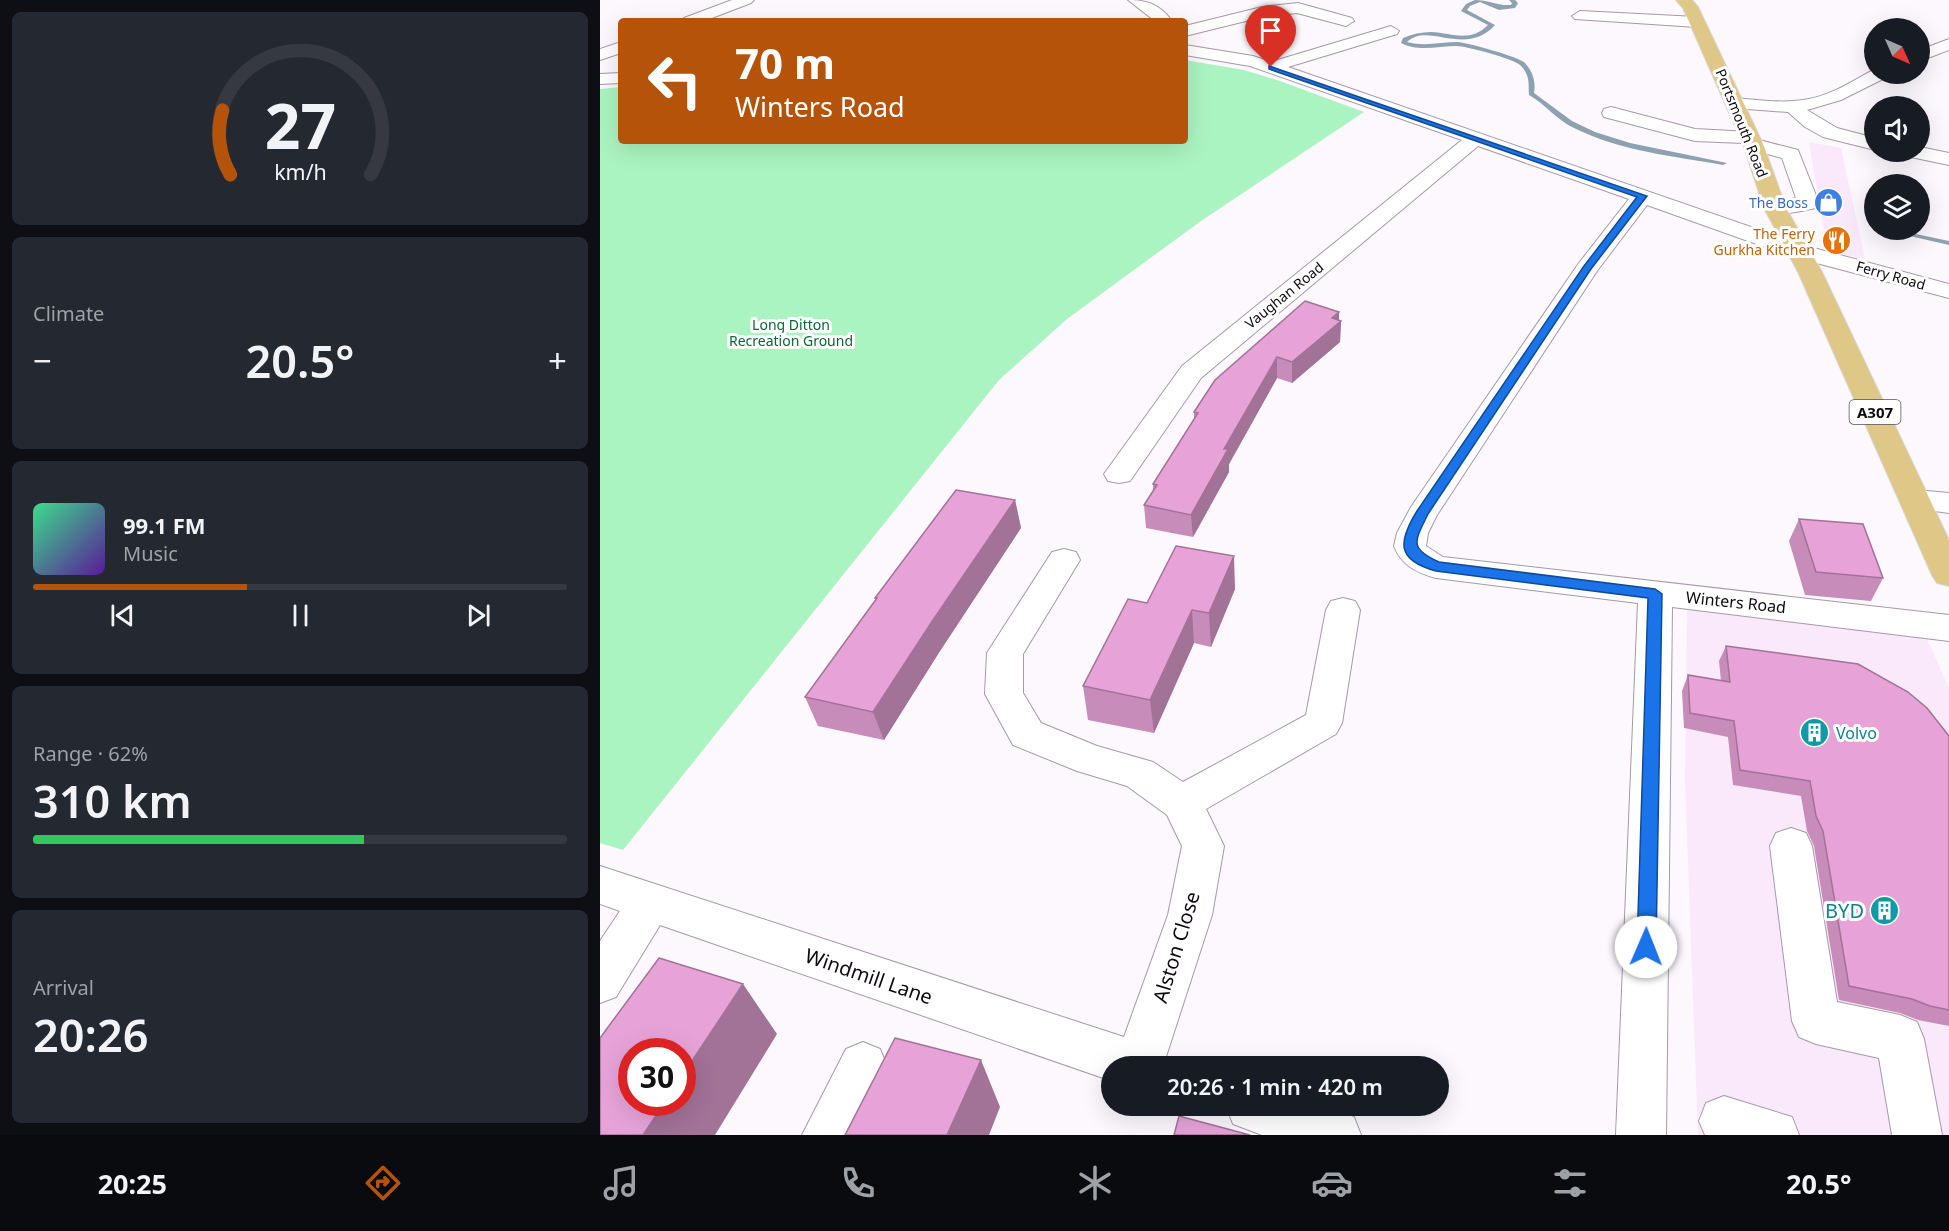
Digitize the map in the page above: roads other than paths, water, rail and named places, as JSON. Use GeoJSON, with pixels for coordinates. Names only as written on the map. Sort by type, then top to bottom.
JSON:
{"type":"FeatureCollection","features":[{"type":"Feature","properties":{"kind":"main road","name":"Portsmouth Road"},"geometry":{"type":"LineString","coordinates":[[1684,0],[1697,22],[1751,141],[1775,208],[1810,272],[1949,574]]}},
{"type":"Feature","properties":{"kind":"street"},"geometry":{"type":"LineString","coordinates":[[698,18],[746,0]]}},
{"type":"Feature","properties":{"kind":"street"},"geometry":{"type":"LineString","coordinates":[[1136,0],[1161,18]]}},
{"type":"Feature","properties":{"kind":"street"},"geometry":{"type":"LineString","coordinates":[[1188,30],[1262,12],[1298,8],[1346,21]]}},
{"type":"Feature","properties":{"kind":"street"},"geometry":{"type":"LineString","coordinates":[[1633,9],[1655,12],[1660,20]]}},
{"type":"Feature","properties":{"kind":"street"},"geometry":{"type":"LineString","coordinates":[[1580,16],[1697,22]]}},
{"type":"Feature","properties":{"kind":"street"},"geometry":{"type":"LineString","coordinates":[[1271,67],[1391,31]]}},
{"type":"Feature","properties":{"kind":"street"},"geometry":{"type":"LineString","coordinates":[[1930,52],[1949,44]]}},
{"type":"Feature","properties":{"kind":"street"},"geometry":{"type":"LineString","coordinates":[[600,55],[618,48]]}},
{"type":"Feature","properties":{"kind":"street","name":"Ferry Road"},"geometry":{"type":"LineString","coordinates":[[1188,50],[1233,56],[1271,67],[1798,251],[1949,291]]}},
{"type":"Feature","properties":{"kind":"street"},"geometry":{"type":"LineString","coordinates":[[600,79],[618,78]]}},
{"type":"Feature","properties":{"kind":"street"},"geometry":{"type":"LineString","coordinates":[[1734,103],[1792,106],[1820,102],[1864,81]]}},
{"type":"Feature","properties":{"kind":"street"},"geometry":{"type":"LineString","coordinates":[[1792,106],[1812,125],[1825,132],[1864,141]]}},
{"type":"Feature","properties":{"kind":"street"},"geometry":{"type":"LineString","coordinates":[[1611,113],[1695,135],[1751,141],[1791,154],[1808,203],[1775,208]]}},
{"type":"Feature","properties":{"kind":"street","name":"Vaughan Road"},"geometry":{"type":"LineString","coordinates":[[1119,474],[1191,372],[1475,139]]}},
{"type":"Feature","properties":{"kind":"street"},"geometry":{"type":"LineString","coordinates":[[1930,155],[1949,159]]}},
{"type":"Feature","properties":{"kind":"street","name":"Winters Road"},"geometry":{"type":"LineString","coordinates":[[1643,196],[1587,268],[1422,514],[1409,539],[1410,548],[1418,558],[1436,567],[1949,628]]}},
{"type":"Feature","properties":{"kind":"street"},"geometry":{"type":"LineString","coordinates":[[1916,500],[1949,503]]}},
{"type":"Feature","properties":{"kind":"street","name":"Alston Close"},"geometry":{"type":"LineString","coordinates":[[1064,560],[1005,653],[1004,694],[1027,734],[1091,760],[1139,774],[1182,803],[1203,846],[1190,915],[1141,1056]]}},
{"type":"Feature","properties":{"kind":"street"},"geometry":{"type":"LineString","coordinates":[[1641,1135],[1655,594]]}},
{"type":"Feature","properties":{"kind":"street"},"geometry":{"type":"LineString","coordinates":[[1182,803],[1323,723],[1343,610]]}},
{"type":"Feature","properties":{"kind":"street"},"geometry":{"type":"LineString","coordinates":[[1791,846],[1816,1021],[1900,1039],[1917,1135]]}},
{"type":"Feature","properties":{"kind":"street","name":"Windmill Lane"},"geometry":{"type":"LineString","coordinates":[[600,885],[1108,1056]]}},
{"type":"Feature","properties":{"kind":"street"},"geometry":{"type":"LineString","coordinates":[[600,981],[650,902]]}},
{"type":"Feature","properties":{"kind":"street"},"geometry":{"type":"LineString","coordinates":[[827,1135],[863,1066]]}},
{"type":"Feature","properties":{"kind":"street"},"geometry":{"type":"LineString","coordinates":[[1280,1116],[1336,1135]]}},
{"type":"Feature","properties":{"kind":"street"},"geometry":{"type":"LineString","coordinates":[[1724,1121],[1774,1135]]}},
{"type":"Feature","properties":{"kind":"waterway"},"geometry":{"type":"LineString","coordinates":[[1512,0],[1515,3],[1513,7],[1499,8],[1480,0],[1468,5],[1464,11],[1492,25],[1477,37],[1461,38],[1425,34],[1405,39],[1404,43],[1418,47],[1460,44],[1504,56],[1522,63],[1533,82],[1531,94],[1575,126],[1629,145],[1723,163]]}},
{"type":"Feature","properties":{"kind":"waterway"},"geometry":{"type":"LineString","coordinates":[[1930,239],[1949,243]]}},
{"type":"Feature","properties":{"kind":"place","name":"The Boss"},"geometry":{"type":"Point","coordinates":[1829,202]}},
{"type":"Feature","properties":{"kind":"place","name":"The Ferry Gurkha Kitchen"},"geometry":{"type":"Point","coordinates":[1836,241]}},
{"type":"Feature","properties":{"kind":"place","name":"Volvo"},"geometry":{"type":"Point","coordinates":[1815,733]}},
{"type":"Feature","properties":{"kind":"place","name":"BYD"},"geometry":{"type":"Point","coordinates":[1885,910]}},
{"type":"Feature","properties":{"kind":"park label","name":"Long Ditton Recreation Ground"},"geometry":{"type":"Point","coordinates":[791,332]}}]}
